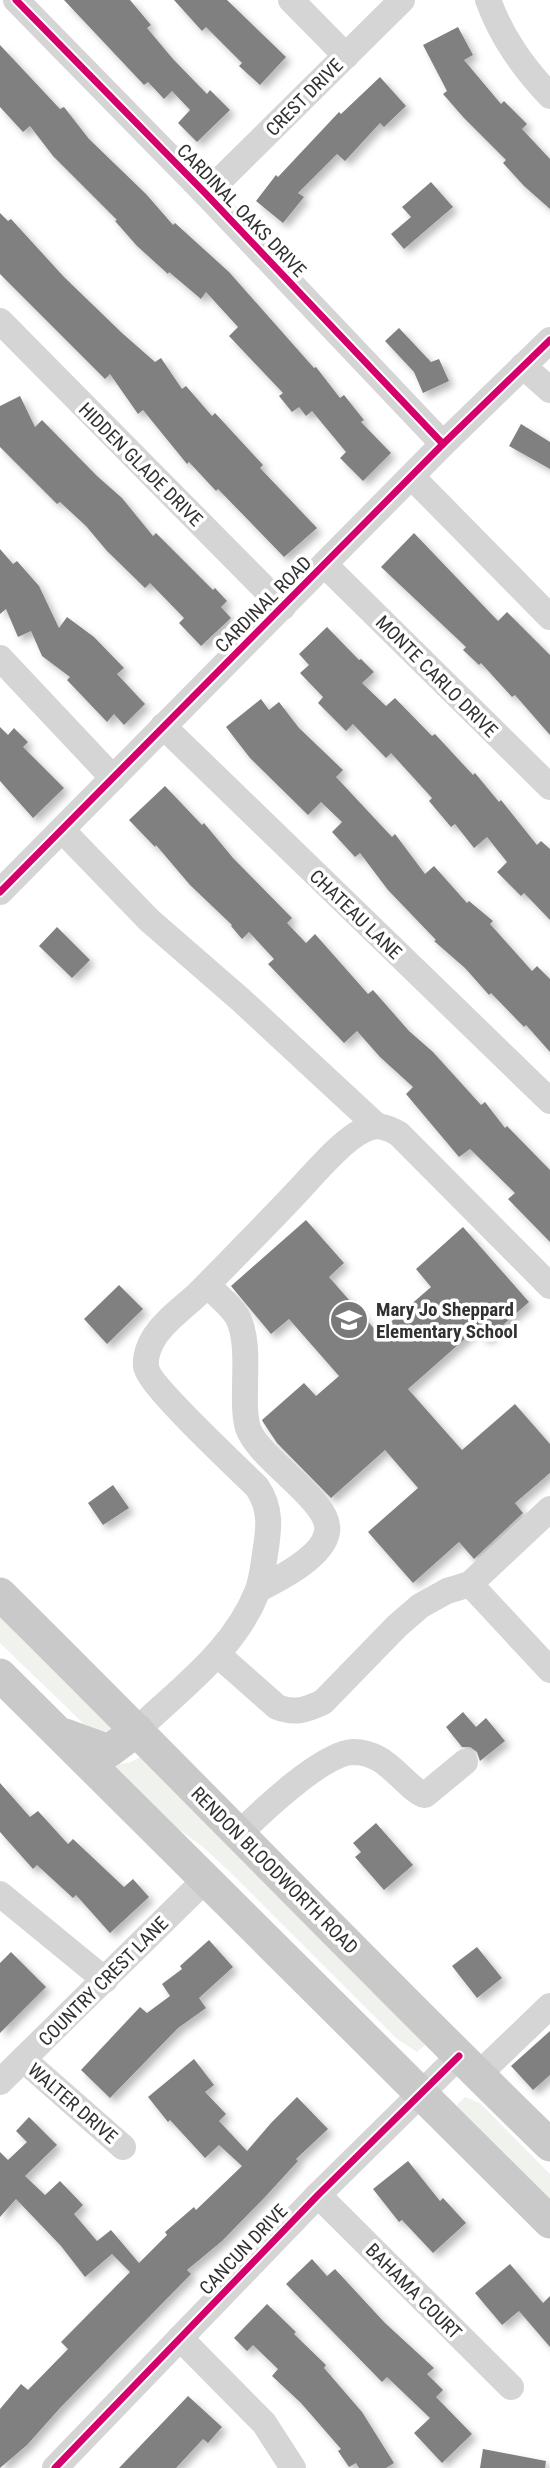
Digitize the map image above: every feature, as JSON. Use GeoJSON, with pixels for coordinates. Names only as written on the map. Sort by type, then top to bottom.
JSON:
{"type":"FeatureCollection","features":[{"type":"Feature","properties":{"kind":"main road","name":"RENDON BLOODWORTH ROAD"},"geometry":{"type":"LineString","coordinates":[[0,1594],[550,2145]]}},
{"type":"Feature","properties":{"kind":"main road"},"geometry":{"type":"LineString","coordinates":[[0,1675],[550,2222]]}},
{"type":"Feature","properties":{"kind":"main road"},"geometry":{"type":"LineString","coordinates":[[54,1730],[109,1751],[137,1730]]}},
{"type":"Feature","properties":{"kind":"street","name":"CARDINAL OAKS DRIVE"},"geometry":{"type":"LineString","coordinates":[[16,0],[206,194],[443,444]]}},
{"type":"Feature","properties":{"kind":"street"},"geometry":{"type":"LineString","coordinates":[[291,0],[346,56]]}},
{"type":"Feature","properties":{"kind":"street","name":"CREST DRIVE"},"geometry":{"type":"LineString","coordinates":[[206,194],[402,0]]}},
{"type":"Feature","properties":{"kind":"street"},"geometry":{"type":"LineString","coordinates":[[488,0],[504,37],[524,68],[550,96]]}},
{"type":"Feature","properties":{"kind":"street","name":"HIDDEN GLADE DRIVE"},"geometry":{"type":"LineString","coordinates":[[0,321],[283,607]]}},
{"type":"Feature","properties":{"kind":"street","name":"CARDINAL ROAD"},"geometry":{"type":"LineString","coordinates":[[0,892],[443,444],[550,340]]}},
{"type":"Feature","properties":{"kind":"street"},"geometry":{"type":"LineString","coordinates":[[523,366],[550,390]]}},
{"type":"Feature","properties":{"kind":"street"},"geometry":{"type":"LineString","coordinates":[[412,477],[550,617]]}},
{"type":"Feature","properties":{"kind":"street","name":"MONTE CARLO DRIVE"},"geometry":{"type":"LineString","coordinates":[[324,565],[550,787]]}},
{"type":"Feature","properties":{"kind":"street"},"geometry":{"type":"LineString","coordinates":[[0,658],[113,778]]}},
{"type":"Feature","properties":{"kind":"street","name":"CHATEAU LANE"},"geometry":{"type":"LineString","coordinates":[[163,726],[550,1101]]}},
{"type":"Feature","properties":{"kind":"street"},"geometry":{"type":"LineString","coordinates":[[62,830],[149,919],[377,1126]]}},
{"type":"Feature","properties":{"kind":"street"},"geometry":{"type":"LineString","coordinates":[[137,1730],[228,1644],[245,1619],[259,1589],[269,1516],[264,1498],[257,1487],[150,1379],[145,1364],[159,1331],[320,1167],[364,1129],[377,1126],[389,1128],[398,1134],[550,1286]]}},
{"type":"Feature","properties":{"kind":"street"},"geometry":{"type":"LineString","coordinates":[[207,1285],[238,1318],[242,1329],[244,1406],[248,1428],[265,1452],[321,1509],[328,1526],[325,1541],[303,1563],[259,1589]]}},
{"type":"Feature","properties":{"kind":"street"},"geometry":{"type":"LineString","coordinates":[[217,1654],[277,1707],[289,1712],[302,1711],[323,1702],[420,1606],[447,1591],[470,1584],[550,1509]]}},
{"type":"Feature","properties":{"kind":"street"},"geometry":{"type":"LineString","coordinates":[[470,1584],[550,1670]]}},
{"type":"Feature","properties":{"kind":"street"},"geometry":{"type":"LineString","coordinates":[[240,1833],[284,1792],[316,1769],[351,1752],[368,1754],[380,1760],[400,1774],[418,1794],[425,1796],[465,1762]]}},
{"type":"Feature","properties":{"kind":"street","name":"COUNTRY CREST LANE"},"geometry":{"type":"LineString","coordinates":[[0,2082],[206,1879]]}},
{"type":"Feature","properties":{"kind":"street"},"geometry":{"type":"LineString","coordinates":[[0,1894],[105,1980]]}},
{"type":"Feature","properties":{"kind":"street","name":"CANCUN DRIVE"},"geometry":{"type":"LineString","coordinates":[[55,2468],[420,2093],[469,2066],[550,2006]]}},
{"type":"Feature","properties":{"kind":"street","name":"WALTER DRIVE"},"geometry":{"type":"LineString","coordinates":[[23,2060],[123,2147]]}},
{"type":"Feature","properties":{"kind":"street","name":"BAHAMA COURT"},"geometry":{"type":"LineString","coordinates":[[318,2195],[511,2387]]}},
{"type":"Feature","properties":{"kind":"street"},"geometry":{"type":"LineString","coordinates":[[180,2338],[264,2423],[293,2468]]}},
{"type":"Feature","properties":{"kind":"shaded area"},"geometry":{"type":"Polygon","coordinates":[[[0,1612],[113,1727],[105,1734],[84,1724],[0,1643],[0,1612]]]}},
{"type":"Feature","properties":{"kind":"shaded area"},"geometry":{"type":"Polygon","coordinates":[[[143,1755],[425,2045],[417,2052],[397,2039],[231,1873],[203,1847],[160,1816],[106,1762],[125,1763],[143,1755]]]}},
{"type":"Feature","properties":{"kind":"shaded area"},"geometry":{"type":"Polygon","coordinates":[[[465,2097],[480,2103],[550,2174],[550,2205],[459,2111],[457,2105],[465,2097]]]}},
{"type":"Feature","properties":{"kind":"building"},"geometry":{"type":"Polygon","coordinates":[[[64,0],[130,0],[151,25],[147,28],[173,59],[207,94],[210,90],[230,110],[197,142],[178,123],[190,110],[172,91],[164,99],[148,82],[144,85],[64,0]]]}},
{"type":"Feature","properties":{"kind":"building"},"geometry":{"type":"Polygon","coordinates":[[[174,0],[227,0],[286,57],[260,85],[239,66],[242,63],[206,27],[202,31],[174,0]]]}},
{"type":"Feature","properties":{"kind":"building"},"geometry":{"type":"Polygon","coordinates":[[[458,27],[473,55],[464,60],[501,104],[504,101],[527,124],[522,129],[550,159],[550,209],[524,186],[503,163],[506,160],[443,94],[447,91],[423,45],[458,27]]]}},
{"type":"Feature","properties":{"kind":"building"},"geometry":{"type":"Polygon","coordinates":[[[0,45],[60,109],[64,107],[89,139],[146,194],[173,225],[175,223],[229,272],[314,368],[316,367],[340,398],[344,395],[364,420],[361,422],[391,453],[363,481],[340,458],[346,452],[312,411],[306,416],[299,407],[292,412],[279,396],[283,393],[229,336],[238,327],[206,292],[201,299],[169,272],[168,274],[137,246],[115,221],[117,220],[53,156],[30,126],[23,132],[0,107],[0,45]]]}},
{"type":"Feature","properties":{"kind":"building"},"geometry":{"type":"Polygon","coordinates":[[[380,77],[406,106],[384,127],[380,123],[345,161],[337,154],[298,193],[304,197],[283,223],[256,201],[276,175],[278,177],[339,112],[341,114],[380,77]]]}},
{"type":"Feature","properties":{"kind":"building"},"geometry":{"type":"Polygon","coordinates":[[[431,182],[453,207],[404,249],[391,234],[411,217],[402,207],[431,182]]]}},
{"type":"Feature","properties":{"kind":"building"},"geometry":{"type":"Polygon","coordinates":[[[0,213],[8,221],[11,219],[64,277],[122,333],[155,362],[161,358],[182,389],[186,386],[212,416],[215,413],[263,465],[260,468],[317,528],[284,557],[218,489],[216,491],[189,462],[187,464],[143,410],[138,414],[110,374],[105,379],[0,274],[0,213]]]}},
{"type":"Feature","properties":{"kind":"building"},"geometry":{"type":"Polygon","coordinates":[[[399,328],[431,362],[439,359],[449,381],[423,393],[414,372],[385,341],[399,328]]]}},
{"type":"Feature","properties":{"kind":"building"},"geometry":{"type":"Polygon","coordinates":[[[20,396],[35,427],[42,420],[122,498],[153,536],[156,533],[227,601],[221,607],[231,618],[201,646],[179,623],[184,618],[150,583],[145,588],[86,526],[60,502],[57,504],[0,447],[0,406],[20,396]]]}},
{"type":"Feature","properties":{"kind":"building"},"geometry":{"type":"Polygon","coordinates":[[[521,424],[550,442],[550,469],[509,446],[521,424]]]}},
{"type":"Feature","properties":{"kind":"building"},"geometry":{"type":"Polygon","coordinates":[[[414,533],[498,621],[507,612],[550,655],[550,735],[515,695],[512,697],[481,663],[479,665],[463,650],[466,647],[381,567],[414,533]]]}},
{"type":"Feature","properties":{"kind":"building"},"geometry":{"type":"Polygon","coordinates":[[[0,549],[13,564],[17,561],[39,586],[59,628],[67,617],[94,637],[124,668],[117,674],[145,704],[124,725],[114,714],[107,722],[67,680],[70,677],[42,656],[31,631],[18,637],[6,609],[0,614],[0,549]]]}},
{"type":"Feature","properties":{"kind":"building"},"geometry":{"type":"Polygon","coordinates":[[[327,627],[374,672],[362,683],[386,706],[395,698],[432,736],[435,734],[473,775],[475,773],[537,845],[541,841],[550,849],[550,920],[524,893],[521,896],[497,872],[507,862],[487,837],[474,848],[455,824],[451,827],[429,801],[432,798],[391,753],[386,758],[353,724],[346,731],[318,703],[323,697],[300,673],[309,665],[299,654],[327,627]]]}},
{"type":"Feature","properties":{"kind":"building"},"geometry":{"type":"Polygon","coordinates":[[[261,699],[269,710],[279,702],[299,728],[343,770],[336,777],[392,837],[395,834],[425,874],[434,866],[467,903],[469,901],[493,921],[490,924],[532,971],[537,966],[550,979],[550,1052],[526,1025],[524,1027],[434,941],[436,940],[388,890],[360,853],[355,857],[332,832],[342,822],[321,802],[308,815],[250,758],[226,727],[261,699]]]}},
{"type":"Feature","properties":{"kind":"building"},"geometry":{"type":"Polygon","coordinates":[[[0,727],[8,735],[14,728],[28,742],[23,747],[64,788],[33,818],[0,781],[0,727]]]}},
{"type":"Feature","properties":{"kind":"building"},"geometry":{"type":"Polygon","coordinates":[[[165,786],[202,825],[204,823],[233,858],[292,918],[287,923],[306,943],[315,934],[368,994],[373,990],[481,1105],[485,1102],[505,1128],[507,1126],[550,1170],[550,1242],[508,1199],[515,1193],[470,1149],[459,1157],[406,1094],[413,1087],[380,1057],[357,1031],[344,1043],[268,964],[274,959],[249,932],[242,939],[232,925],[129,820],[165,786]]]}},
{"type":"Feature","properties":{"kind":"building"},"geometry":{"type":"Polygon","coordinates":[[[57,927],[90,960],[72,978],[39,946],[57,927]]]}},
{"type":"Feature","properties":{"kind":"building"},"geometry":{"type":"Polygon","coordinates":[[[306,1220],[344,1263],[329,1277],[378,1333],[431,1287],[416,1269],[463,1227],[529,1302],[486,1340],[476,1329],[408,1389],[462,1450],[515,1404],[550,1444],[550,1473],[515,1503],[523,1513],[474,1559],[459,1542],[413,1583],[368,1532],[418,1488],[385,1450],[331,1498],[277,1443],[262,1420],[304,1383],[316,1396],[339,1376],[289,1319],[271,1334],[231,1286],[306,1220]]]}},
{"type":"Feature","properties":{"kind":"building"},"geometry":{"type":"Polygon","coordinates":[[[119,1285],[143,1309],[107,1344],[84,1319],[119,1285]]]}},
{"type":"Feature","properties":{"kind":"building"},"geometry":{"type":"Polygon","coordinates":[[[113,1485],[129,1508],[103,1525],[88,1503],[113,1485]]]}},
{"type":"Feature","properties":{"kind":"building"},"geometry":{"type":"Polygon","coordinates":[[[463,1712],[476,1727],[486,1718],[505,1741],[480,1761],[477,1752],[470,1747],[462,1747],[446,1727],[463,1712]]]}},
{"type":"Feature","properties":{"kind":"building"},"geometry":{"type":"Polygon","coordinates":[[[0,1783],[30,1817],[38,1811],[68,1844],[73,1839],[124,1887],[133,1879],[149,1897],[110,1933],[76,1895],[73,1898],[37,1865],[33,1869],[0,1832],[0,1783]]]}},
{"type":"Feature","properties":{"kind":"building"},"geometry":{"type":"Polygon","coordinates":[[[376,1823],[413,1865],[384,1890],[355,1857],[361,1852],[353,1843],[376,1823]]]}},
{"type":"Feature","properties":{"kind":"building"},"geometry":{"type":"Polygon","coordinates":[[[209,1940],[233,1967],[199,1998],[206,2008],[178,2028],[110,2098],[81,2070],[140,2007],[147,2013],[170,1996],[162,1984],[182,1969],[180,1966],[209,1940]]]}},
{"type":"Feature","properties":{"kind":"building"},"geometry":{"type":"Polygon","coordinates":[[[477,1947],[502,1978],[477,1998],[452,1966],[477,1947]]]}},
{"type":"Feature","properties":{"kind":"building"},"geometry":{"type":"Polygon","coordinates":[[[11,1952],[46,1987],[0,2033],[0,1963],[11,1952]]]}},
{"type":"Feature","properties":{"kind":"building"},"geometry":{"type":"Polygon","coordinates":[[[550,2031],[550,2075],[533,2090],[511,2066],[550,2031]]]}},
{"type":"Feature","properties":{"kind":"building"},"geometry":{"type":"Polygon","coordinates":[[[194,2059],[214,2085],[205,2092],[226,2114],[219,2121],[247,2151],[297,2097],[328,2129],[296,2159],[298,2161],[222,2241],[187,2270],[191,2274],[27,2445],[0,2468],[0,2409],[21,2384],[28,2390],[68,2349],[61,2342],[130,2272],[112,2254],[85,2277],[61,2246],[16,2199],[0,2217],[0,2152],[8,2160],[27,2142],[16,2131],[29,2117],[57,2145],[25,2176],[45,2195],[60,2181],[83,2205],[74,2214],[97,2241],[111,2230],[139,2263],[167,2235],[165,2232],[194,2207],[196,2210],[242,2166],[219,2145],[205,2158],[170,2120],[168,2122],[148,2097],[194,2059]]]}},
{"type":"Feature","properties":{"kind":"building"},"geometry":{"type":"Polygon","coordinates":[[[408,2161],[440,2201],[443,2198],[466,2223],[433,2253],[402,2220],[399,2222],[373,2189],[408,2161]]]}},
{"type":"Feature","properties":{"kind":"building"},"geometry":{"type":"Polygon","coordinates":[[[312,2259],[327,2276],[335,2269],[385,2323],[434,2368],[427,2374],[443,2390],[436,2397],[472,2434],[442,2463],[414,2433],[430,2418],[387,2377],[382,2382],[286,2284],[312,2259]]]}},
{"type":"Feature","properties":{"kind":"building"},"geometry":{"type":"Polygon","coordinates":[[[510,2264],[543,2303],[550,2296],[550,2347],[519,2311],[502,2325],[475,2293],[510,2264]]]}},
{"type":"Feature","properties":{"kind":"building"},"geometry":{"type":"Polygon","coordinates":[[[267,2304],[326,2365],[324,2368],[362,2412],[394,2463],[386,2468],[359,2468],[356,2463],[349,2467],[338,2451],[341,2449],[301,2403],[272,2376],[278,2369],[253,2345],[247,2351],[234,2338],[267,2304]]]}},
{"type":"Feature","properties":{"kind":"building"},"geometry":{"type":"Polygon","coordinates":[[[188,2396],[222,2427],[208,2443],[203,2439],[176,2468],[119,2468],[188,2396]]]}},
{"type":"Feature","properties":{"kind":"building"},"geometry":{"type":"Polygon","coordinates":[[[483,2449],[546,2461],[545,2468],[480,2468],[483,2449]]]}},
{"type":"Feature","properties":{"kind":"cycle path"},"geometry":{"type":"LineString","coordinates":[[16,0],[206,194],[443,444]]}},
{"type":"Feature","properties":{"kind":"cycle path"},"geometry":{"type":"LineString","coordinates":[[0,892],[443,444],[550,340]]}},
{"type":"Feature","properties":{"kind":"cycle path"},"geometry":{"type":"LineString","coordinates":[[55,2468],[318,2195],[459,2056]]}},
{"type":"Feature","properties":{"kind":"place","name":"Mary Jo Sheppard Elementary School"},"geometry":{"type":"Point","coordinates":[349,1320]}}]}
